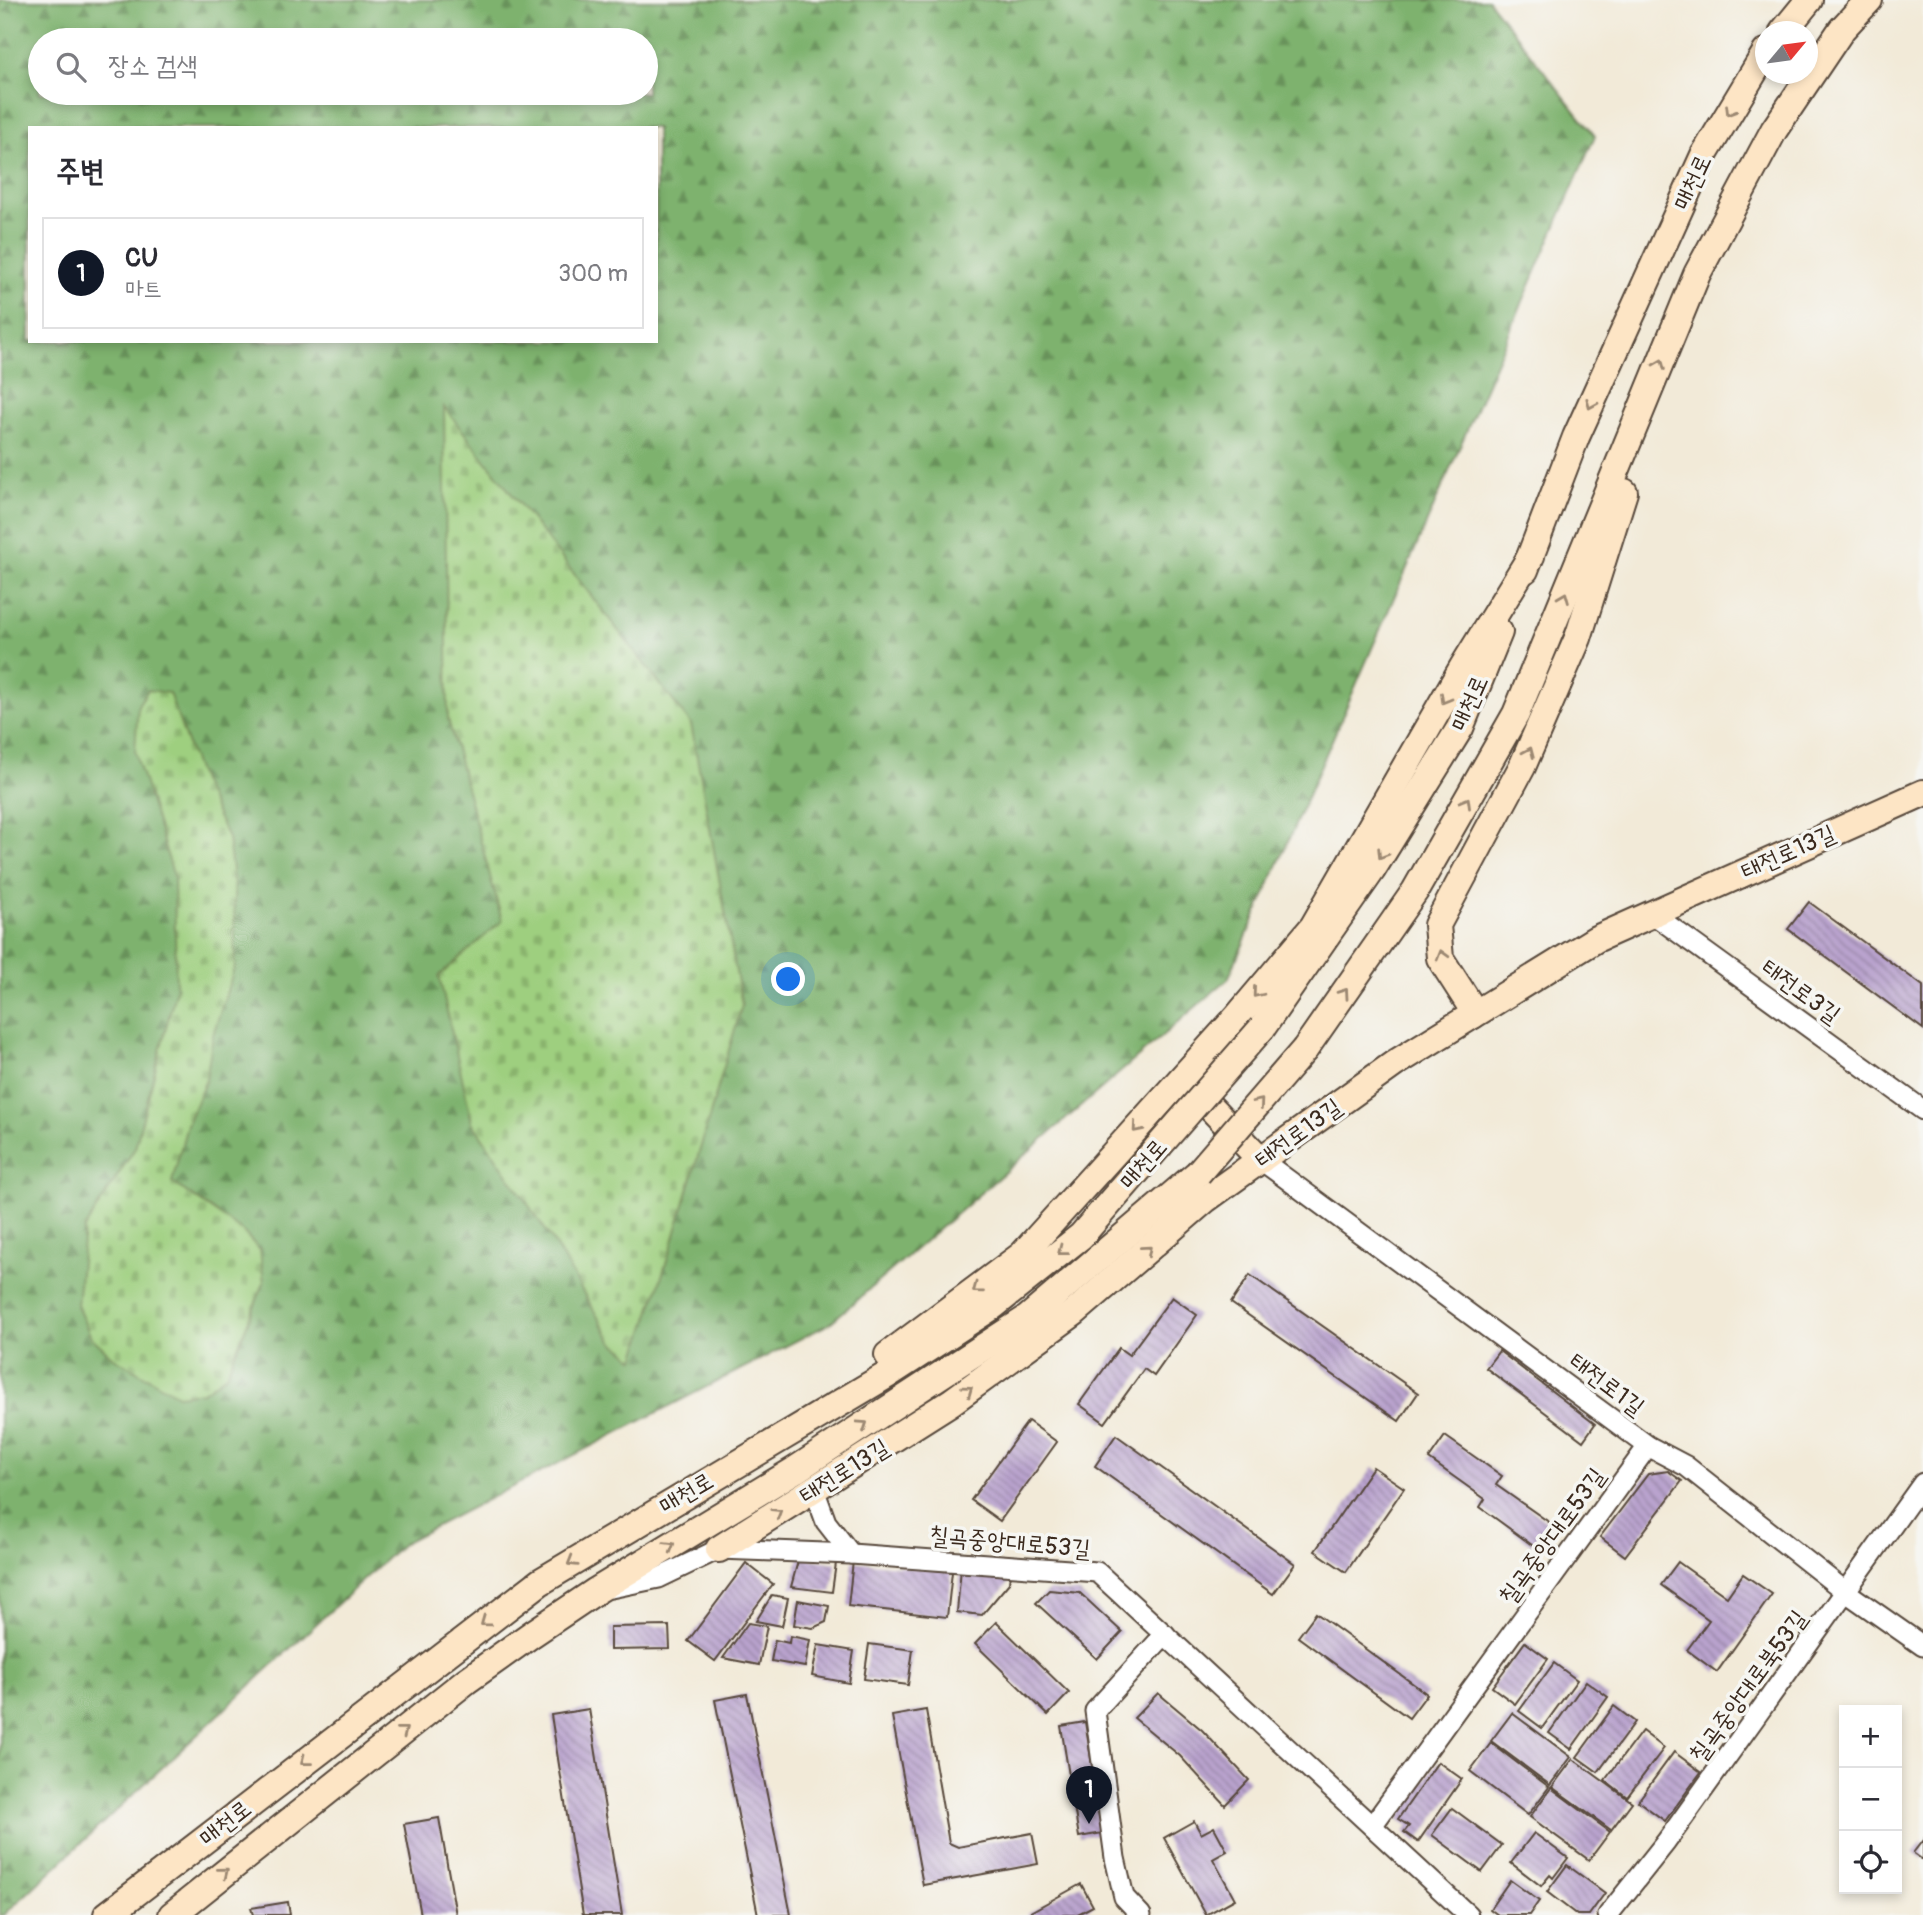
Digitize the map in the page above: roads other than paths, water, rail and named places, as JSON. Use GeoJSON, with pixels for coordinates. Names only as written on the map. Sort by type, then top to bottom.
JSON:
{"type":"FeatureCollection","features":[{"type":"Feature","properties":{"kind":"main road"},"geometry":{"type":"LineString","coordinates":[[1792,21],[1809,0]]}},
{"type":"Feature","properties":{"kind":"main road","name":"매천로"},"geometry":{"type":"LineString","coordinates":[[172,1915],[466,1681],[596,1591],[795,1470],[1028,1318],[1198,1172],[1305,1049],[1415,891],[1516,714],[1697,274],[1774,130],[1842,29],[1869,0]]}},
{"type":"Feature","properties":{"kind":"main road","name":"매천로"},"geometry":{"type":"LineString","coordinates":[[107,1915],[540,1582],[777,1438],[887,1375],[993,1306],[1081,1236],[1262,1028],[1372,870],[1460,729],[1531,556],[1576,437],[1704,155],[1755,70]]}},
{"type":"Feature","properties":{"kind":"main road"},"geometry":{"type":"LineString","coordinates":[[1473,1014],[1472,1008],[1440,958],[1437,925],[1522,767],[1578,638],[1631,468],[1642,406]]}},
{"type":"Feature","properties":{"kind":"main road"},"geometry":{"type":"LineString","coordinates":[[777,1438],[1022,1255],[1313,927],[1457,677],[1531,556]]}},
{"type":"Feature","properties":{"kind":"main road","name":"태전로13길"},"geometry":{"type":"LineString","coordinates":[[719,1549],[951,1402],[1075,1312],[1206,1199],[1394,1063],[1596,939],[1650,912],[1923,793]]}},
{"type":"Feature","properties":{"kind":"main road"},"geometry":{"type":"LineString","coordinates":[[1182,1077],[1261,1160]]}},
{"type":"Feature","properties":{"kind":"street","name":"태전로3길"},"geometry":{"type":"LineString","coordinates":[[1650,912],[1923,1110]]}},
{"type":"Feature","properties":{"kind":"street","name":"태전로1길"},"geometry":{"type":"LineString","coordinates":[[1261,1160],[1648,1446],[1686,1466],[1846,1591],[1923,1646]]}},
{"type":"Feature","properties":{"kind":"street","name":"칠곡중앙대로53길"},"geometry":{"type":"LineString","coordinates":[[1372,1826],[1648,1446]]}},
{"type":"Feature","properties":{"kind":"street","name":"칠곡중앙대로북53길"},"geometry":{"type":"LineString","coordinates":[[1608,1915],[1666,1842],[1923,1483]]}},
{"type":"Feature","properties":{"kind":"street"},"geometry":{"type":"LineString","coordinates":[[814,1489],[826,1522],[851,1554]]}},
{"type":"Feature","properties":{"kind":"street","name":"칠곡중앙대로53길"},"geometry":{"type":"LineString","coordinates":[[596,1591],[659,1578],[719,1549],[851,1554],[1097,1572],[1468,1915]]}},
{"type":"Feature","properties":{"kind":"street"},"geometry":{"type":"LineString","coordinates":[[1141,1915],[1125,1897],[1115,1858],[1095,1711],[1165,1634]]}},
{"type":"Feature","properties":{"kind":"place","name":"CU"},"geometry":{"type":"Point","coordinates":[1089,1824]}}]}
